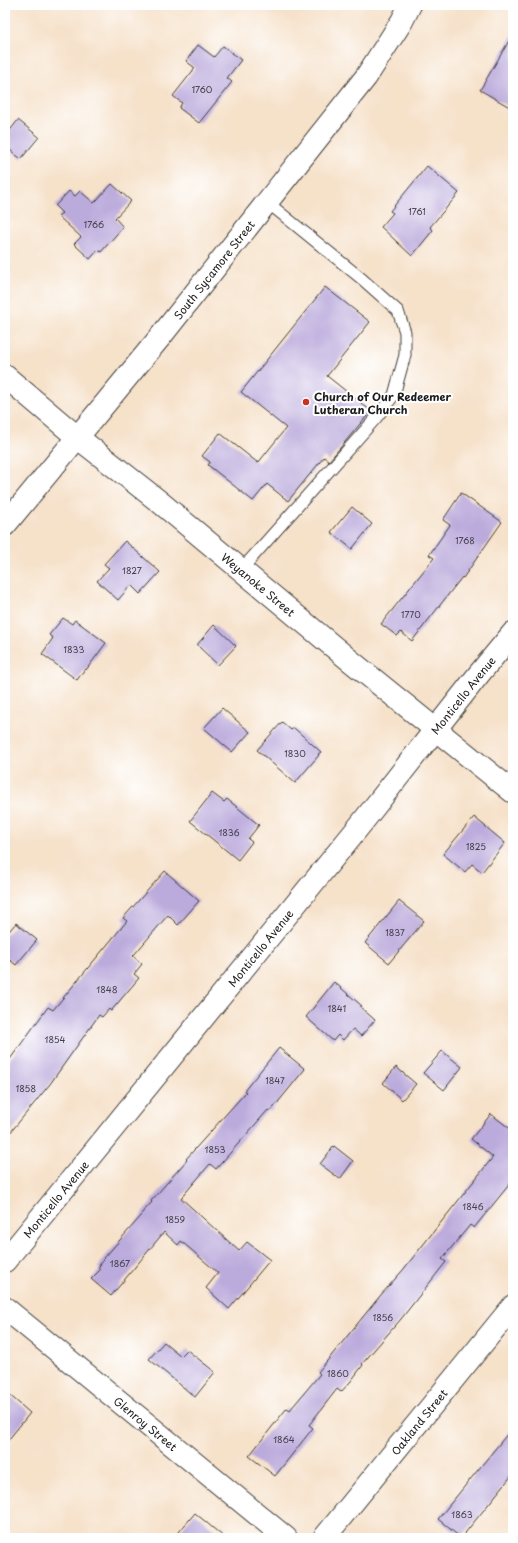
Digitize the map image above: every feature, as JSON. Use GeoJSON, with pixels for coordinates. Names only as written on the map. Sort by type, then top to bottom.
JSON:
{"type":"FeatureCollection","features":[{"type":"Feature","properties":{"kind":"street","name":"South Sycamore Street"},"geometry":{"type":"LineString","coordinates":[[5,525],[161,336],[366,77],[402,21],[410,5]]}},
{"type":"Feature","properties":{"kind":"street","name":"Weyanoke Street"},"geometry":{"type":"LineString","coordinates":[[5,376],[513,792]]}},
{"type":"Feature","properties":{"kind":"street","name":"Monticello Avenue"},"geometry":{"type":"LineString","coordinates":[[5,1261],[356,830],[513,633]]}},
{"type":"Feature","properties":{"kind":"street","name":"Oakland Street"},"geometry":{"type":"LineString","coordinates":[[324,1538],[513,1306]]}},
{"type":"Feature","properties":{"kind":"street","name":"Glenroy Street"},"geometry":{"type":"LineString","coordinates":[[5,1308],[286,1538]]}},
{"type":"Feature","properties":{"kind":"lane"},"geometry":{"type":"LineString","coordinates":[[241,570],[376,418],[394,395],[405,355],[405,332],[398,311],[362,279],[267,202]]}},
{"type":"Feature","properties":{"kind":"building"},"geometry":{"type":"Polygon","coordinates":[[[513,34],[513,109],[480,90],[513,34]]]}},
{"type":"Feature","properties":{"kind":"building"},"geometry":{"type":"Polygon","coordinates":[[[198,45],[214,57],[223,46],[241,60],[227,78],[232,82],[199,123],[179,108],[182,103],[173,96],[195,68],[186,61],[198,45]]]}},
{"type":"Feature","properties":{"kind":"building"},"geometry":{"type":"Polygon","coordinates":[[[18,120],[39,137],[21,159],[5,146],[5,137],[18,120]]]}},
{"type":"Feature","properties":{"kind":"building"},"geometry":{"type":"Polygon","coordinates":[[[427,166],[459,193],[430,227],[433,230],[412,256],[381,227],[393,213],[390,211],[427,166]]]}},
{"type":"Feature","properties":{"kind":"building"},"geometry":{"type":"Polygon","coordinates":[[[112,184],[131,201],[115,218],[123,227],[101,252],[98,250],[90,259],[74,244],[81,237],[58,216],[62,213],[55,206],[69,191],[75,196],[80,191],[94,203],[112,184]]]}},
{"type":"Feature","properties":{"kind":"building","name":"Church of Our Redeemer Lutheran Church"},"geometry":{"type":"Polygon","coordinates":[[[325,287],[370,322],[327,376],[371,411],[329,461],[324,457],[288,501],[267,484],[253,501],[208,465],[210,462],[202,456],[220,433],[258,463],[286,428],[241,392],[325,287]]]}},
{"type":"Feature","properties":{"kind":"building"},"geometry":{"type":"Polygon","coordinates":[[[461,493],[502,522],[463,578],[462,577],[412,641],[401,632],[397,636],[381,624],[434,558],[429,555],[450,525],[443,520],[461,493]]]}},
{"type":"Feature","properties":{"kind":"building"},"geometry":{"type":"Polygon","coordinates":[[[352,507],[372,524],[352,549],[331,532],[352,507]]]}},
{"type":"Feature","properties":{"kind":"building"},"geometry":{"type":"Polygon","coordinates":[[[125,541],[160,572],[140,594],[131,585],[118,600],[97,581],[109,568],[104,564],[125,541]]]}},
{"type":"Feature","properties":{"kind":"building"},"geometry":{"type":"Polygon","coordinates":[[[63,618],[72,624],[75,620],[106,643],[77,680],[42,654],[53,638],[49,635],[63,618]]]}},
{"type":"Feature","properties":{"kind":"building"},"geometry":{"type":"Polygon","coordinates":[[[214,625],[236,646],[218,665],[197,645],[214,625]]]}},
{"type":"Feature","properties":{"kind":"building"},"geometry":{"type":"Polygon","coordinates":[[[222,708],[250,732],[232,752],[204,728],[222,708]]]}},
{"type":"Feature","properties":{"kind":"building"},"geometry":{"type":"Polygon","coordinates":[[[282,722],[291,730],[294,728],[321,752],[295,783],[257,750],[282,722]]]}},
{"type":"Feature","properties":{"kind":"building"},"geometry":{"type":"Polygon","coordinates":[[[212,793],[224,802],[227,799],[259,825],[248,839],[252,842],[238,860],[190,821],[212,793]]]}},
{"type":"Feature","properties":{"kind":"building"},"geometry":{"type":"Polygon","coordinates":[[[474,817],[505,843],[482,872],[472,864],[465,872],[443,854],[474,817]]]}},
{"type":"Feature","properties":{"kind":"building"},"geometry":{"type":"Polygon","coordinates":[[[165,871],[199,901],[178,925],[168,915],[133,956],[142,964],[134,974],[139,978],[111,1011],[109,1009],[102,1017],[99,1015],[50,1084],[5,1139],[5,1066],[48,1007],[53,1010],[127,921],[123,918],[165,871]]]}},
{"type":"Feature","properties":{"kind":"building"},"geometry":{"type":"Polygon","coordinates":[[[399,901],[424,921],[389,963],[365,943],[399,901]]]}},
{"type":"Feature","properties":{"kind":"building"},"geometry":{"type":"Polygon","coordinates":[[[16,923],[37,940],[16,965],[5,956],[5,936],[16,923]]]}},
{"type":"Feature","properties":{"kind":"building"},"geometry":{"type":"Polygon","coordinates":[[[334,982],[362,1006],[360,1007],[375,1020],[361,1036],[353,1029],[343,1040],[338,1035],[333,1041],[306,1017],[334,982]]]}},
{"type":"Feature","properties":{"kind":"building"},"geometry":{"type":"Polygon","coordinates":[[[279,1048],[305,1069],[270,1112],[268,1110],[216,1169],[210,1164],[181,1198],[239,1251],[247,1242],[270,1260],[229,1309],[206,1288],[218,1273],[181,1241],[178,1245],[164,1232],[111,1296],[91,1279],[100,1270],[98,1268],[104,1258],[142,1215],[141,1214],[152,1202],[151,1201],[187,1160],[186,1159],[246,1092],[244,1091],[279,1048]]]}},
{"type":"Feature","properties":{"kind":"building"},"geometry":{"type":"Polygon","coordinates":[[[442,1051],[462,1067],[444,1090],[423,1073],[442,1051]]]}},
{"type":"Feature","properties":{"kind":"building"},"geometry":{"type":"Polygon","coordinates":[[[396,1067],[416,1084],[402,1100],[383,1083],[396,1067]]]}},
{"type":"Feature","properties":{"kind":"building"},"geometry":{"type":"Polygon","coordinates":[[[491,1114],[513,1131],[513,1180],[474,1228],[470,1225],[442,1259],[446,1262],[401,1319],[362,1364],[363,1365],[351,1381],[341,1392],[337,1389],[309,1425],[313,1428],[275,1476],[249,1456],[287,1408],[290,1410],[320,1374],[318,1372],[403,1270],[493,1157],[471,1139],[491,1114]]]}},
{"type":"Feature","properties":{"kind":"building"},"geometry":{"type":"Polygon","coordinates":[[[334,1146],[353,1161],[340,1179],[320,1164],[334,1146]]]}},
{"type":"Feature","properties":{"kind":"building"},"geometry":{"type":"Polygon","coordinates":[[[164,1342],[181,1356],[187,1350],[215,1372],[195,1397],[149,1359],[164,1342]]]}},
{"type":"Feature","properties":{"kind":"building"},"geometry":{"type":"Polygon","coordinates":[[[5,1391],[30,1413],[5,1444],[5,1391]]]}},
{"type":"Feature","properties":{"kind":"building"},"geometry":{"type":"Polygon","coordinates":[[[513,1427],[513,1474],[461,1538],[438,1519],[513,1427]]]}},
{"type":"Feature","properties":{"kind":"building"},"geometry":{"type":"Polygon","coordinates":[[[195,1513],[225,1538],[174,1538],[195,1513]]]}},
{"type":"Feature","properties":{"kind":"place","name":"Church of Our Redeemer Lutheran Church"},"geometry":{"type":"Point","coordinates":[306,402]}}]}
